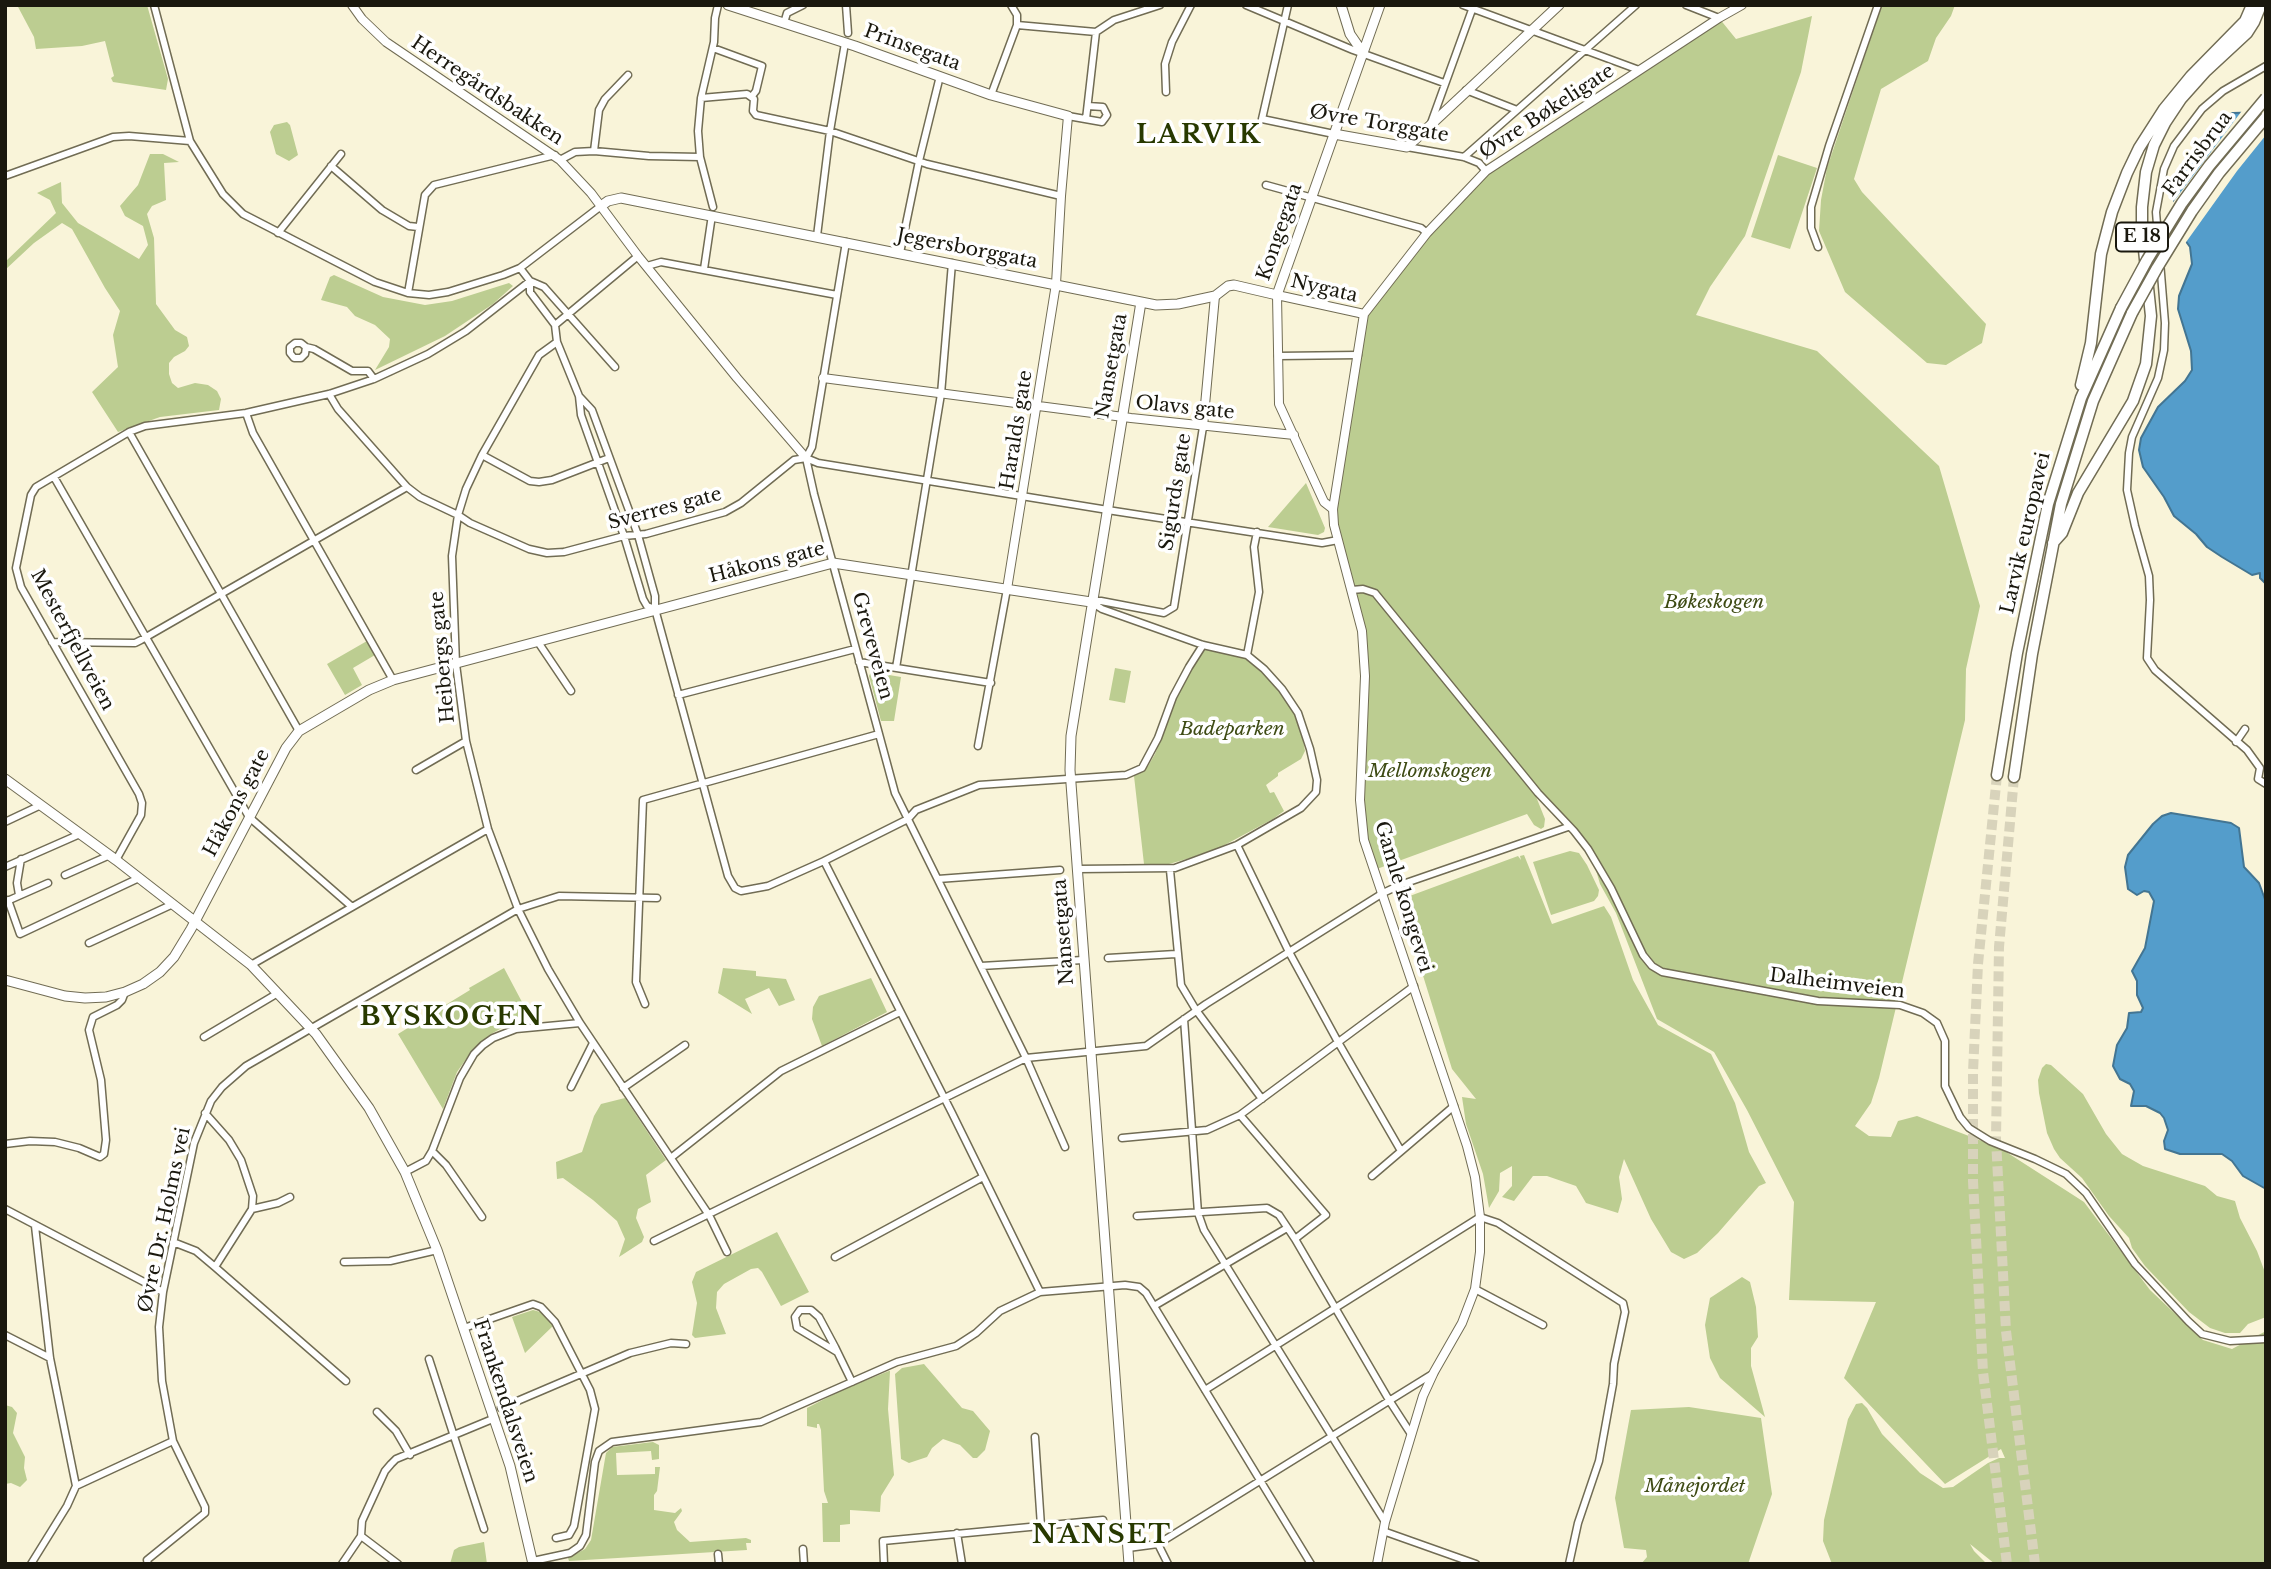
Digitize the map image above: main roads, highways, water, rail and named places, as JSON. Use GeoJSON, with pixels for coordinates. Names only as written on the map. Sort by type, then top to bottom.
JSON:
{"type":"FeatureCollection","features":[{"type":"Feature","properties":{"kind":"highway","name":"E 18"},"geometry":{"type":"LineString","coordinates":[[2070,429],[2091,343],[2101,254],[2112,212],[2127,173],[2164,109],[2191,76],[2245,21],[2252,5]]}},
{"type":"Feature","properties":{"kind":"highway","name":"E 18"},"geometry":{"type":"LineString","coordinates":[[2053,543],[2062,533],[2078,493],[2133,401],[2146,364],[2151,316],[2141,206],[2146,172],[2154,145],[2181,99],[2206,71],[2247,33],[2261,5]]}},
{"type":"Feature","properties":{"kind":"highway","name":"Farrisbrua"},"geometry":{"type":"LineString","coordinates":[[2121,307],[2182,203],[2208,166],[2266,98]]}},
{"type":"Feature","properties":{"kind":"highway","name":"Farrisbrua"},"geometry":{"type":"LineString","coordinates":[[2132,313],[2192,211],[2219,173],[2266,117]]}},
{"type":"Feature","properties":{"kind":"highway","name":"Larvik europavei"},"geometry":{"type":"LineString","coordinates":[[1997,775],[2036,558],[2070,429],[2092,369],[2121,307]]}},
{"type":"Feature","properties":{"kind":"highway","name":"Larvik europavei"},"geometry":{"type":"LineString","coordinates":[[2014,778],[2026,690],[2061,504],[2089,412],[2132,313]]}},
{"type":"Feature","properties":{"kind":"main road","name":"Prinsegata"},"geometry":{"type":"LineString","coordinates":[[728,5],[784,23],[846,38],[991,95],[1068,116]]}},
{"type":"Feature","properties":{"kind":"main road"},"geometry":{"type":"LineString","coordinates":[[1341,5],[1350,34],[1363,53]]}},
{"type":"Feature","properties":{"kind":"main road","name":"Kongegata"},"geometry":{"type":"LineString","coordinates":[[1277,295],[1380,5]]}},
{"type":"Feature","properties":{"kind":"main road","name":"Øvre Torggate"},"geometry":{"type":"LineString","coordinates":[[1334,134],[1407,147],[1559,5]]}},
{"type":"Feature","properties":{"kind":"main road","name":"Jegersborggata"},"geometry":{"type":"LineString","coordinates":[[601,206],[621,198],[712,211],[817,236],[1163,306],[1215,296],[1228,286],[1234,285],[1277,295]]}},
{"type":"Feature","properties":{"kind":"main road","name":"Nansetgata"},"geometry":{"type":"LineString","coordinates":[[1129,1564],[1070,779],[1071,736],[1091,601],[1141,302]]}},
{"type":"Feature","properties":{"kind":"main road","name":"Håkons gate"},"geometry":{"type":"LineString","coordinates":[[5,980],[85,999],[125,992],[144,984],[160,972],[174,957],[195,921],[286,748],[299,730],[369,690],[393,680],[833,563],[1091,601]]}},
{"type":"Feature","properties":{"kind":"main road","name":"Frankendalsveien"},"geometry":{"type":"LineString","coordinates":[[5,779],[113,858],[251,965],[310,1028],[369,1108],[405,1172],[438,1250],[510,1466],[533,1562]]}},
{"type":"Feature","properties":{"kind":"water"},"geometry":{"type":"Polygon","coordinates":[[[2266,112],[2266,584],[2260,578],[2260,573],[2252,575],[2207,547],[2174,516],[2143,467],[2139,450],[2141,438],[2158,407],[2185,381],[2192,370],[2191,351],[2178,309],[2179,296],[2192,264],[2190,247],[2180,233],[2174,202],[2180,172],[2203,138],[2220,119],[2233,113],[2266,112]]]}},
{"type":"Feature","properties":{"kind":"water"},"geometry":{"type":"Polygon","coordinates":[[[2171,813],[2231,823],[2239,828],[2244,867],[2259,883],[2266,902],[2266,1189],[2243,1176],[2232,1161],[2222,1154],[2180,1154],[2165,1149],[2164,1141],[2168,1130],[2164,1118],[2146,1106],[2131,1106],[2134,1091],[2130,1084],[2120,1079],[2113,1066],[2117,1045],[2127,1028],[2129,1013],[2141,1012],[2143,1008],[2132,971],[2145,948],[2154,901],[2149,892],[2144,891],[2137,895],[2128,889],[2125,867],[2128,855],[2153,824],[2162,816],[2171,813]]]}},
{"type":"Feature","properties":{"kind":"tunnel"},"geometry":{"type":"LineString","coordinates":[[1997,775],[1978,964],[1973,1072],[1973,1181],[1983,1372],[2007,1564]]}},
{"type":"Feature","properties":{"kind":"tunnel"},"geometry":{"type":"LineString","coordinates":[[2014,777],[1999,947],[1996,1139],[2006,1331],[2035,1564]]}},
{"type":"Feature","properties":{"kind":"district","name":"LARVIK"},"geometry":{"type":"Point","coordinates":[1199,136]}},
{"type":"Feature","properties":{"kind":"district","name":"BYSKOGEN"},"geometry":{"type":"Point","coordinates":[452,1018]}},
{"type":"Feature","properties":{"kind":"district","name":"NANSET"},"geometry":{"type":"Point","coordinates":[1102,1536]}},
{"type":"Feature","properties":{"kind":"park label","name":"Bøkeskogen"},"geometry":{"type":"Point","coordinates":[1714,603]}},
{"type":"Feature","properties":{"kind":"park label","name":"Badeparken"},"geometry":{"type":"Point","coordinates":[1232,730]}},
{"type":"Feature","properties":{"kind":"park label","name":"Mellomskogen"},"geometry":{"type":"Point","coordinates":[1430,772]}},
{"type":"Feature","properties":{"kind":"park label","name":"Månejordet"},"geometry":{"type":"Point","coordinates":[1695,1487]}}]}
